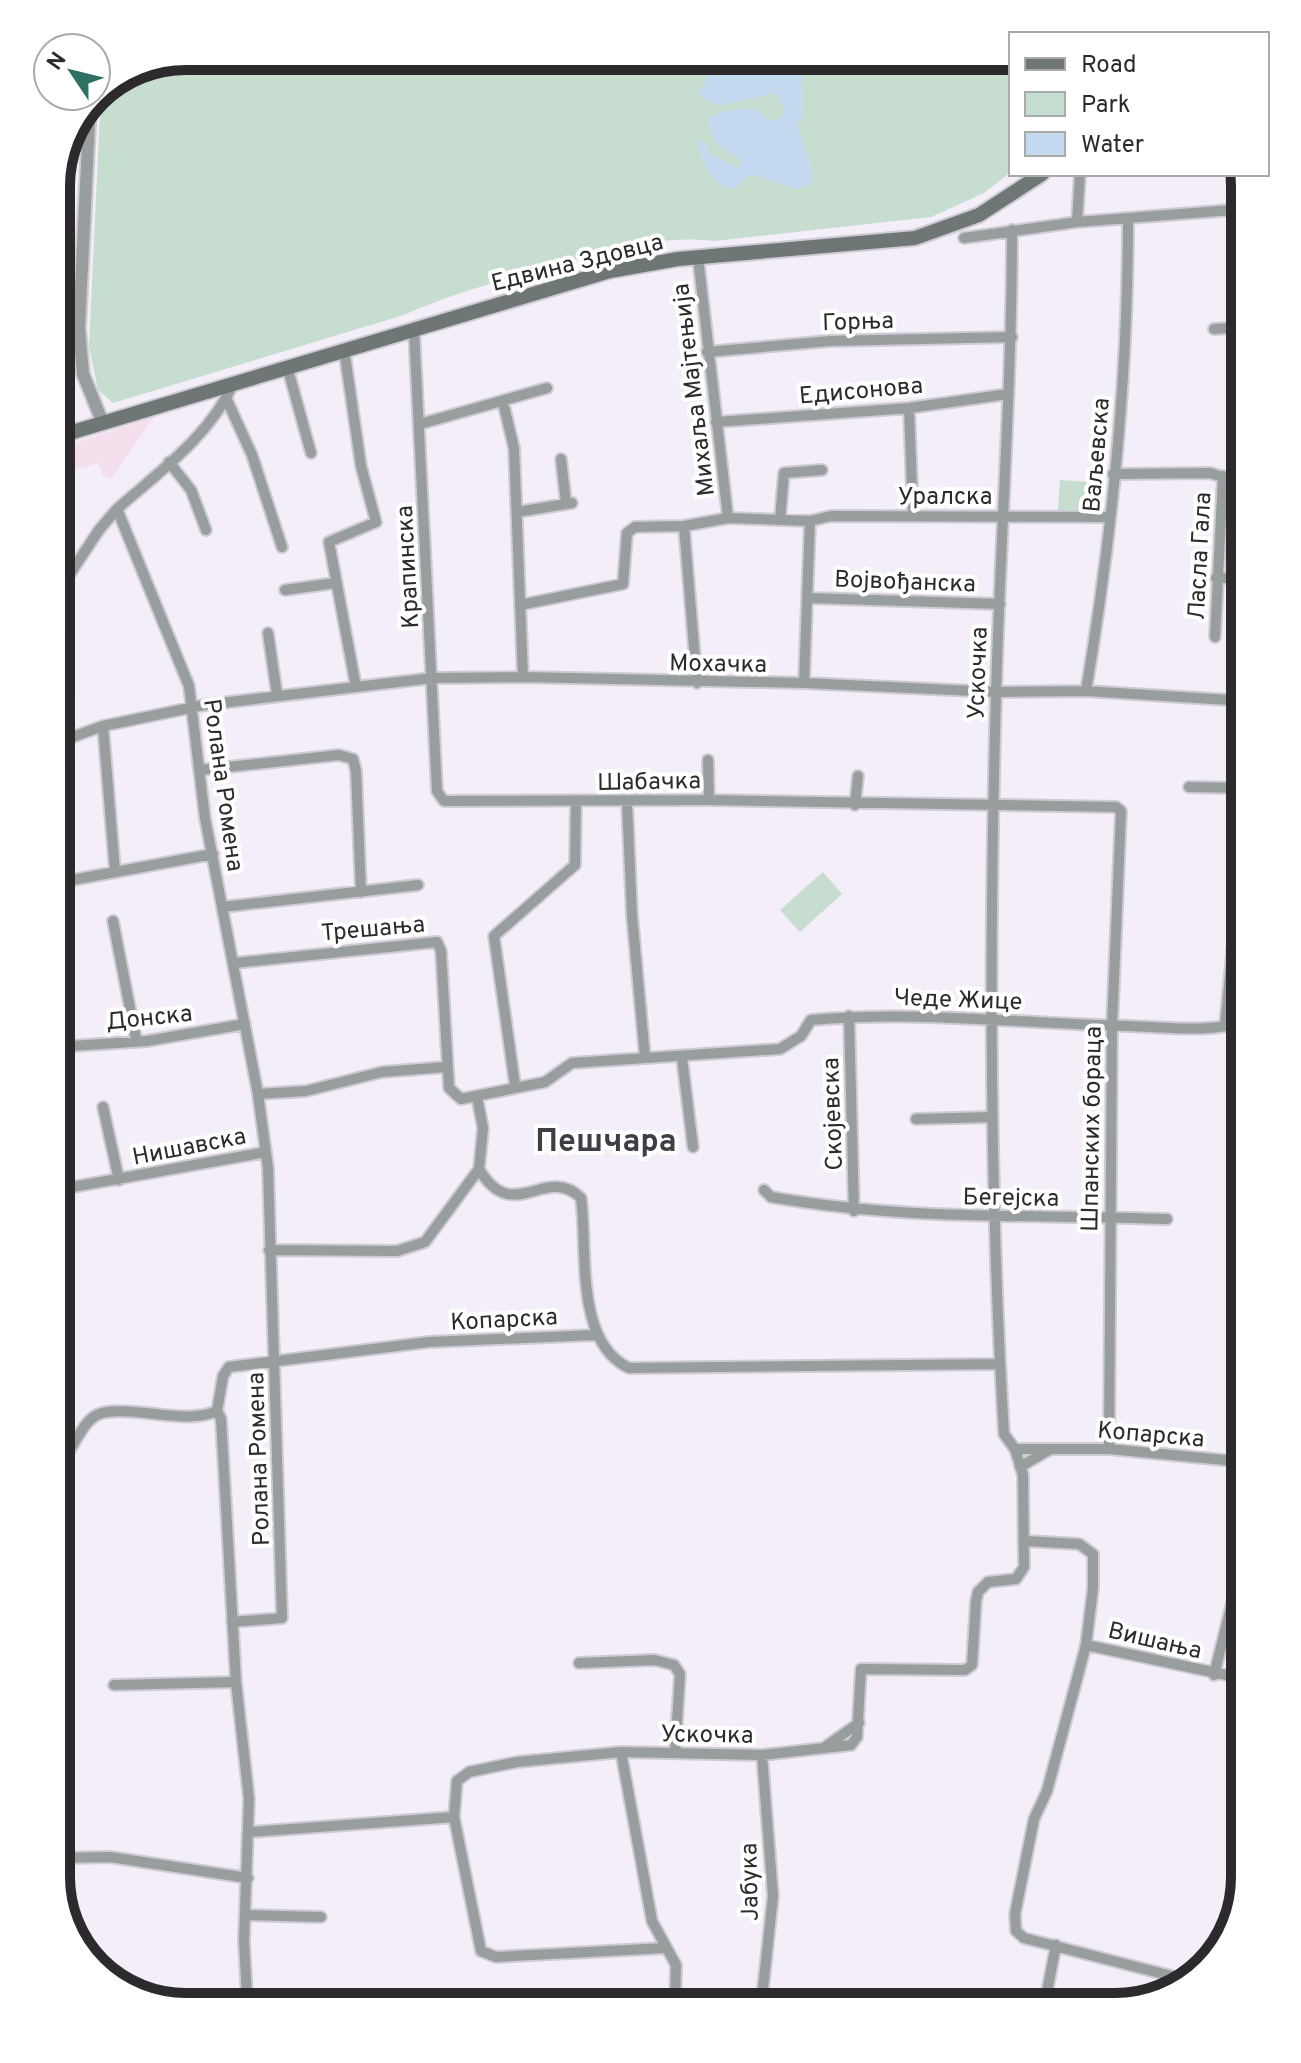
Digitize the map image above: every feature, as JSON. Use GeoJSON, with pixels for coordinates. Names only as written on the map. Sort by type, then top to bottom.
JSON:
{"type":"FeatureCollection","features":[{"type":"Feature","properties":{"kind":"main road","name":"Едвина Здовца"},"geometry":{"type":"LineString","coordinates":[[70,432],[610,271],[698,257],[915,238],[957,225],[992,207],[1039,176]]}},
{"type":"Feature","properties":{"kind":"street"},"geometry":{"type":"LineString","coordinates":[[89,124],[79,328],[83,374],[102,421]]}},
{"type":"Feature","properties":{"kind":"street"},"geometry":{"type":"LineString","coordinates":[[1077,222],[1080,176]]}},
{"type":"Feature","properties":{"kind":"street"},"geometry":{"type":"LineString","coordinates":[[964,238],[1077,222],[1231,210]]}},
{"type":"Feature","properties":{"kind":"street","name":"Ваљевска"},"geometry":{"type":"LineString","coordinates":[[1086,691],[1110,517],[1128,312],[1128,220]]}},
{"type":"Feature","properties":{"kind":"street","name":"Ускочка"},"geometry":{"type":"LineString","coordinates":[[665,1948],[487,1956],[477,1943],[454,1817],[457,1781],[469,1772],[517,1762],[621,1752],[762,1755],[823,1748],[859,1723],[861,1669],[965,1670],[972,1665],[978,1592],[988,1582],[1022,1576],[1025,1541],[1020,1467],[1015,1449],[1004,1434],[992,1217],[996,692],[1012,337],[1012,230]]}},
{"type":"Feature","properties":{"kind":"street","name":"Михаља Мајтењија"},"geometry":{"type":"LineString","coordinates":[[698,257],[728,518]]}},
{"type":"Feature","properties":{"kind":"street"},"geometry":{"type":"LineString","coordinates":[[70,328],[79,328]]}},
{"type":"Feature","properties":{"kind":"street"},"geometry":{"type":"LineString","coordinates":[[1214,329],[1231,328]]}},
{"type":"Feature","properties":{"kind":"street","name":"Крапинска"},"geometry":{"type":"LineString","coordinates":[[414,330],[437,791],[444,801]]}},
{"type":"Feature","properties":{"kind":"street","name":"Горња"},"geometry":{"type":"LineString","coordinates":[[707,352],[830,341],[1012,337]]}},
{"type":"Feature","properties":{"kind":"street"},"geometry":{"type":"LineString","coordinates":[[344,349],[361,466],[376,522],[329,542],[356,687]]}},
{"type":"Feature","properties":{"kind":"street"},"geometry":{"type":"LineString","coordinates":[[287,366],[311,453]]}},
{"type":"Feature","properties":{"kind":"street"},"geometry":{"type":"LineString","coordinates":[[70,574],[117,509],[202,431],[227,400],[234,382]]}},
{"type":"Feature","properties":{"kind":"street"},"geometry":{"type":"LineString","coordinates":[[420,424],[547,388]]}},
{"type":"Feature","properties":{"kind":"street","name":"Едисонова"},"geometry":{"type":"LineString","coordinates":[[716,422],[909,408],[1008,394]]}},
{"type":"Feature","properties":{"kind":"street"},"geometry":{"type":"LineString","coordinates":[[227,400],[252,455],[282,547]]}},
{"type":"Feature","properties":{"kind":"street"},"geometry":{"type":"LineString","coordinates":[[503,402],[514,448],[523,677]]}},
{"type":"Feature","properties":{"kind":"street"},"geometry":{"type":"LineString","coordinates":[[909,408],[913,515]]}},
{"type":"Feature","properties":{"kind":"street"},"geometry":{"type":"LineString","coordinates":[[517,512],[569,503],[561,459]]}},
{"type":"Feature","properties":{"kind":"street"},"geometry":{"type":"LineString","coordinates":[[169,462],[191,490],[206,530]]}},
{"type":"Feature","properties":{"kind":"street"},"geometry":{"type":"LineString","coordinates":[[780,520],[784,473],[822,470]]}},
{"type":"Feature","properties":{"kind":"street"},"geometry":{"type":"LineString","coordinates":[[1113,474],[1175,471],[1231,479]]}},
{"type":"Feature","properties":{"kind":"street","name":"Ласла Гала"},"geometry":{"type":"LineString","coordinates":[[1215,637],[1223,476]]}},
{"type":"Feature","properties":{"kind":"street","name":"Ролана Ромена"},"geometry":{"type":"LineString","coordinates":[[117,509],[180,659],[194,709],[213,854],[266,1152],[276,1360],[282,1618],[232,1622]]}},
{"type":"Feature","properties":{"kind":"street","name":"Уралска"},"geometry":{"type":"LineString","coordinates":[[520,605],[623,584],[626,579],[627,533],[635,527],[684,526],[728,518],[810,521],[831,516],[1110,517]]}},
{"type":"Feature","properties":{"kind":"street"},"geometry":{"type":"LineString","coordinates":[[804,683],[810,521]]}},
{"type":"Feature","properties":{"kind":"street"},"geometry":{"type":"LineString","coordinates":[[684,526],[697,683]]}},
{"type":"Feature","properties":{"kind":"street"},"geometry":{"type":"LineString","coordinates":[[1216,578],[1231,578]]}},
{"type":"Feature","properties":{"kind":"street"},"geometry":{"type":"LineString","coordinates":[[285,590],[335,583]]}},
{"type":"Feature","properties":{"kind":"street","name":"Војвођанска"},"geometry":{"type":"LineString","coordinates":[[808,598],[1000,604]]}},
{"type":"Feature","properties":{"kind":"street"},"geometry":{"type":"LineString","coordinates":[[268,633],[277,694]]}},
{"type":"Feature","properties":{"kind":"street","name":"Мохачка"},"geometry":{"type":"LineString","coordinates":[[70,738],[103,726],[277,694],[432,678],[804,683],[996,692],[1086,691],[1231,700]]}},
{"type":"Feature","properties":{"kind":"street"},"geometry":{"type":"LineString","coordinates":[[103,726],[115,871]]}},
{"type":"Feature","properties":{"kind":"street"},"geometry":{"type":"LineString","coordinates":[[200,770],[339,755],[353,759],[361,892]]}},
{"type":"Feature","properties":{"kind":"street"},"geometry":{"type":"LineString","coordinates":[[708,760],[709,800]]}},
{"type":"Feature","properties":{"kind":"street"},"geometry":{"type":"LineString","coordinates":[[855,805],[858,776]]}},
{"type":"Feature","properties":{"kind":"street"},"geometry":{"type":"LineString","coordinates":[[1189,787],[1231,788]]}},
{"type":"Feature","properties":{"kind":"street","name":"Шабачка"},"geometry":{"type":"LineString","coordinates":[[444,801],[709,800],[855,805],[1116,807],[1121,811]]}},
{"type":"Feature","properties":{"kind":"street"},"geometry":{"type":"LineString","coordinates":[[515,1085],[494,936],[575,865],[576,801]]}},
{"type":"Feature","properties":{"kind":"street"},"geometry":{"type":"LineString","coordinates":[[627,802],[632,915],[645,1057]]}},
{"type":"Feature","properties":{"kind":"street","name":"Шпанских бораца"},"geometry":{"type":"LineString","coordinates":[[1109,1449],[1112,1026],[1121,811]]}},
{"type":"Feature","properties":{"kind":"street"},"geometry":{"type":"LineString","coordinates":[[70,880],[213,854]]}},
{"type":"Feature","properties":{"kind":"street"},"geometry":{"type":"LineString","coordinates":[[222,907],[418,885]]}},
{"type":"Feature","properties":{"kind":"street"},"geometry":{"type":"LineString","coordinates":[[113,921],[136,1039]]}},
{"type":"Feature","properties":{"kind":"street","name":"Трешања"},"geometry":{"type":"LineString","coordinates":[[234,963],[437,942],[441,951],[446,1067]]}},
{"type":"Feature","properties":{"kind":"street"},"geometry":{"type":"LineString","coordinates":[[1225,1026],[1231,964]]}},
{"type":"Feature","properties":{"kind":"street","name":"Чеде Жице"},"geometry":{"type":"LineString","coordinates":[[477,1097],[515,1085],[545,1082],[572,1063],[780,1049],[801,1036],[811,1020],[849,1016],[1112,1026],[1231,1025]]}},
{"type":"Feature","properties":{"kind":"street","name":"Скојевска"},"geometry":{"type":"LineString","coordinates":[[849,1016],[854,1211]]}},
{"type":"Feature","properties":{"kind":"street","name":"Донска"},"geometry":{"type":"LineString","coordinates":[[70,1046],[136,1039],[147,1041],[245,1024]]}},
{"type":"Feature","properties":{"kind":"street"},"geometry":{"type":"LineString","coordinates":[[682,1058],[693,1147]]}},
{"type":"Feature","properties":{"kind":"street"},"geometry":{"type":"LineString","coordinates":[[258,1094],[306,1091],[382,1072],[446,1067],[453,1096],[461,1099],[477,1097],[483,1128],[479,1169],[432,1236],[417,1246],[369,1252],[269,1250]]}},
{"type":"Feature","properties":{"kind":"street","name":"Нишавска"},"geometry":{"type":"LineString","coordinates":[[103,1107],[119,1180]]}},
{"type":"Feature","properties":{"kind":"street"},"geometry":{"type":"LineString","coordinates":[[916,1119],[992,1117]]}},
{"type":"Feature","properties":{"kind":"street","name":"Нишавска"},"geometry":{"type":"LineString","coordinates":[[70,1188],[266,1152]]}},
{"type":"Feature","properties":{"kind":"street"},"geometry":{"type":"LineString","coordinates":[[479,1169],[487,1184],[501,1193],[562,1188],[581,1198],[580,1227],[595,1335],[606,1352],[629,1368],[999,1364]]}},
{"type":"Feature","properties":{"kind":"street","name":"Бегејска"},"geometry":{"type":"LineString","coordinates":[[764,1190],[771,1197],[854,1211],[992,1217],[1167,1219]]}},
{"type":"Feature","properties":{"kind":"street","name":"Копарска"},"geometry":{"type":"LineString","coordinates":[[217,1411],[223,1376],[229,1367],[429,1342],[595,1335]]}},
{"type":"Feature","properties":{"kind":"street"},"geometry":{"type":"LineString","coordinates":[[70,1449],[86,1422],[104,1412],[194,1414],[217,1411]]}},
{"type":"Feature","properties":{"kind":"street","name":"Ролана Ромена"},"geometry":{"type":"LineString","coordinates":[[217,1411],[221,1419],[236,1682],[250,1832],[246,1915],[247,1993]]}},
{"type":"Feature","properties":{"kind":"street"},"geometry":{"type":"LineString","coordinates":[[1020,1467],[1054,1447]]}},
{"type":"Feature","properties":{"kind":"street","name":"Копарска"},"geometry":{"type":"LineString","coordinates":[[1015,1449],[1109,1449],[1231,1461]]}},
{"type":"Feature","properties":{"kind":"street"},"geometry":{"type":"LineString","coordinates":[[1025,1541],[1079,1544],[1091,1551],[1095,1572],[1086,1645],[1047,1791],[1034,1819],[1015,1914],[1016,1931],[1024,1938],[1173,1976]]}},
{"type":"Feature","properties":{"kind":"street","name":"Вишања"},"geometry":{"type":"LineString","coordinates":[[1214,1675],[1231,1607]]}},
{"type":"Feature","properties":{"kind":"street","name":"Вишања"},"geometry":{"type":"LineString","coordinates":[[1086,1645],[1231,1677]]}},
{"type":"Feature","properties":{"kind":"street"},"geometry":{"type":"LineString","coordinates":[[579,1663],[655,1660],[674,1665],[680,1674],[675,1753]]}},
{"type":"Feature","properties":{"kind":"street"},"geometry":{"type":"LineString","coordinates":[[114,1685],[236,1682]]}},
{"type":"Feature","properties":{"kind":"street"},"geometry":{"type":"LineString","coordinates":[[621,1752],[652,1921],[676,1965],[675,1993]]}},
{"type":"Feature","properties":{"kind":"street","name":"Јабука"},"geometry":{"type":"LineString","coordinates":[[762,1755],[773,1896],[763,1993]]}},
{"type":"Feature","properties":{"kind":"street"},"geometry":{"type":"LineString","coordinates":[[250,1832],[454,1817]]}},
{"type":"Feature","properties":{"kind":"street"},"geometry":{"type":"LineString","coordinates":[[70,1858],[110,1857],[248,1878]]}},
{"type":"Feature","properties":{"kind":"street"},"geometry":{"type":"LineString","coordinates":[[246,1915],[321,1917]]}},
{"type":"Feature","properties":{"kind":"street"},"geometry":{"type":"LineString","coordinates":[[1047,1993],[1056,1945]]}},
{"type":"Feature","properties":{"kind":"shaded area"},"geometry":{"type":"Polygon","coordinates":[[[154,417],[111,479],[102,475],[98,463],[70,471],[70,444],[154,417]]]}},
{"type":"Feature","properties":{"kind":"green space"},"geometry":{"type":"Polygon","coordinates":[[[186,70],[1009,70],[1009,174],[984,193],[931,217],[714,241],[652,242],[612,250],[476,288],[404,315],[113,403],[98,390],[89,346],[100,112],[112,112],[112,98],[142,79],[163,72],[186,70]]]}},
{"type":"Feature","properties":{"kind":"green space"},"geometry":{"type":"Polygon","coordinates":[[[1060,480],[1102,483],[1100,513],[1058,510],[1060,480]]]}},
{"type":"Feature","properties":{"kind":"green space"},"geometry":{"type":"Polygon","coordinates":[[[823,872],[842,894],[800,932],[780,910],[823,872]]]}},
{"type":"Feature","properties":{"kind":"water"},"geometry":{"type":"Polygon","coordinates":[[[711,70],[801,70],[803,114],[797,125],[812,168],[812,184],[796,189],[752,174],[734,189],[719,184],[705,166],[696,142],[704,141],[709,153],[737,168],[743,162],[714,141],[708,118],[722,111],[755,108],[769,121],[780,119],[785,110],[776,93],[718,106],[698,95],[711,70]]]}},
{"type":"Feature","properties":{"kind":"district","name":"Пешчара"},"geometry":{"type":"Point","coordinates":[606,1140]}}]}
